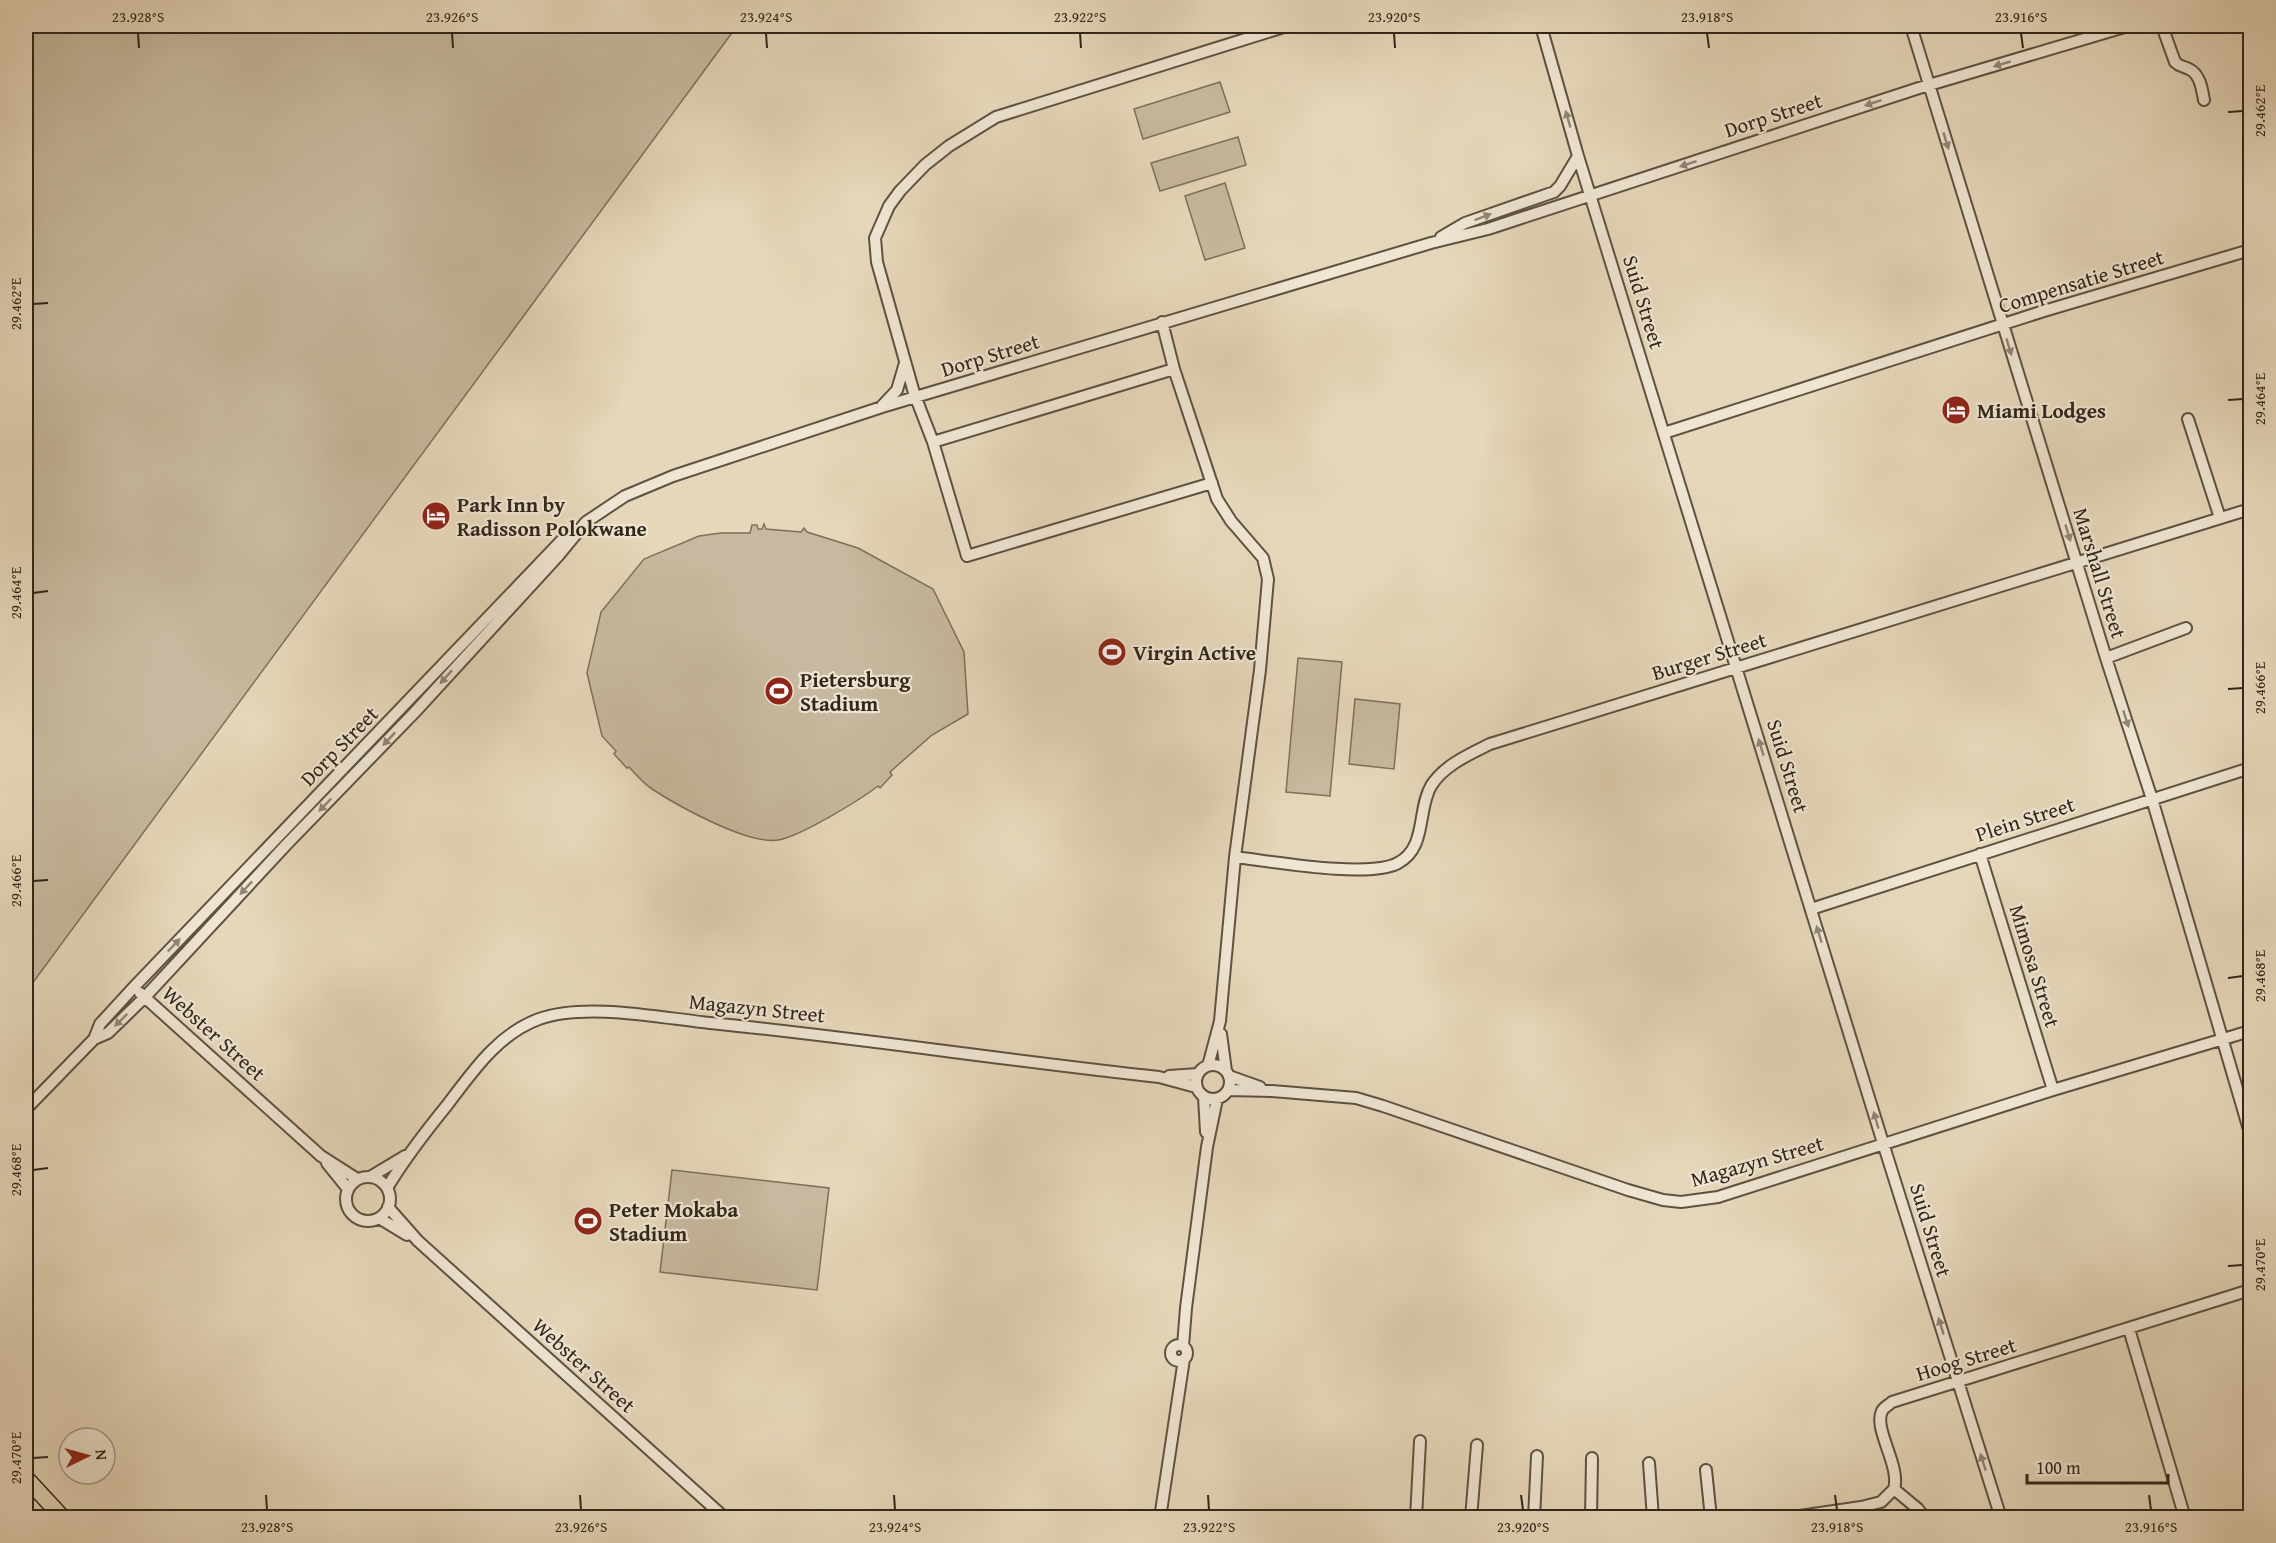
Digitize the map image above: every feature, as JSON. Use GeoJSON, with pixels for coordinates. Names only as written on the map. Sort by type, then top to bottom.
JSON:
{"type":"FeatureCollection","features":[{"type":"Feature","properties":{"kind":"highway"},"geometry":{"type":"LineString","coordinates":[[26,1478],[63,1518]]}},
{"type":"Feature","properties":{"kind":"street"},"geometry":{"type":"LineString","coordinates":[[1212,483],[967,556],[933,442],[915,398],[880,274],[875,249],[876,238],[889,206],[925,165],[949,146],[996,117],[1287,26]]}},
{"type":"Feature","properties":{"kind":"street","name":"Suid Street"},"geometry":{"type":"LineString","coordinates":[[1540,26],[1590,196],[2001,1518]]}},
{"type":"Feature","properties":{"kind":"street","name":"Marshall Street"},"geometry":{"type":"LineString","coordinates":[[1911,26],[2002,325],[2152,799],[2250,1133]]}},
{"type":"Feature","properties":{"kind":"street","name":"Dorp Street"},"geometry":{"type":"LineString","coordinates":[[94,1039],[100,1024],[134,987],[415,712],[562,551],[574,534],[586,522],[625,496],[654,483],[882,407],[1162,322],[1431,243],[1488,229],[1929,85],[2128,26]]}},
{"type":"Feature","properties":{"kind":"street"},"geometry":{"type":"LineString","coordinates":[[2162,26],[2175,62],[2178,66],[2196,75],[2204,100]]}},
{"type":"Feature","properties":{"kind":"street","name":"Dorp Street"},"geometry":{"type":"LineString","coordinates":[[1431,243],[1466,223],[1554,192],[1578,156]]}},
{"type":"Feature","properties":{"kind":"street","name":"Compensatie Street"},"geometry":{"type":"LineString","coordinates":[[1664,433],[2002,325],[2250,250]]}},
{"type":"Feature","properties":{"kind":"street"},"geometry":{"type":"LineString","coordinates":[[1162,322],[1174,369],[1222,509],[1263,558],[1268,579],[1260,670],[1235,857],[1220,1021],[1208,1066]]}},
{"type":"Feature","properties":{"kind":"street"},"geometry":{"type":"LineString","coordinates":[[882,407],[897,390],[905,361]]}},
{"type":"Feature","properties":{"kind":"street"},"geometry":{"type":"LineString","coordinates":[[933,442],[1174,369]]}},
{"type":"Feature","properties":{"kind":"street"},"geometry":{"type":"LineString","coordinates":[[2188,419],[2220,518]]}},
{"type":"Feature","properties":{"kind":"street","name":"Burger Street"},"geometry":{"type":"LineString","coordinates":[[1235,857],[1355,871],[1398,863],[1408,855],[1416,842],[1429,788],[1441,774],[1470,754],[1490,744],[2250,509]]}},
{"type":"Feature","properties":{"kind":"street"},"geometry":{"type":"LineString","coordinates":[[2106,658],[2186,628]]}},
{"type":"Feature","properties":{"kind":"street","name":"Plein Street"},"geometry":{"type":"LineString","coordinates":[[1811,909],[2250,768]]}},
{"type":"Feature","properties":{"kind":"street","name":"Dorp Street"},"geometry":{"type":"LineString","coordinates":[[94,1039],[108,1033],[145,997],[283,841]]}},
{"type":"Feature","properties":{"kind":"street","name":"Mimosa Street"},"geometry":{"type":"LineString","coordinates":[[1980,854],[2053,1090]]}},
{"type":"Feature","properties":{"kind":"street","name":"Webster Street"},"geometry":{"type":"LineString","coordinates":[[134,987],[321,1156],[348,1189]]}},
{"type":"Feature","properties":{"kind":"street","name":"Magazyn Street"},"geometry":{"type":"LineString","coordinates":[[387,1188],[408,1154],[491,1050],[518,1030],[539,1019],[572,1012],[614,1013],[824,1035],[1159,1077],[1196,1087]]}},
{"type":"Feature","properties":{"kind":"street"},"geometry":{"type":"LineString","coordinates":[[1204,1097],[1217,1099],[1224,1096],[1228,1090],[1220,1021]]}},
{"type":"Feature","properties":{"kind":"street","name":"Magazyn Street"},"geometry":{"type":"LineString","coordinates":[[1228,1090],[1272,1090],[1356,1098],[1628,1190],[1671,1201],[1718,1197],[1883,1143],[2250,1031]]}},
{"type":"Feature","properties":{"kind":"street"},"geometry":{"type":"LineString","coordinates":[[26,1109],[94,1039]]}},
{"type":"Feature","properties":{"kind":"street"},"geometry":{"type":"LineString","coordinates":[[1207,1147],[1204,1097],[1196,1087],[1198,1074],[1208,1066],[1215,1065],[1227,1074]]}},
{"type":"Feature","properties":{"kind":"street","name":"Magazyn Street"},"geometry":{"type":"LineString","coordinates":[[1159,1077],[1198,1074]]}},
{"type":"Feature","properties":{"kind":"street","name":"Magazyn Street"},"geometry":{"type":"LineString","coordinates":[[1227,1074],[1272,1090]]}},
{"type":"Feature","properties":{"kind":"street"},"geometry":{"type":"LineString","coordinates":[[1160,1518],[1172,1441],[1179,1359],[1187,1354],[1180,1346],[1207,1147],[1217,1099]]}},
{"type":"Feature","properties":{"kind":"street","name":"Magazyn Street"},"geometry":{"type":"LineString","coordinates":[[370,1177],[408,1154]]}},
{"type":"Feature","properties":{"kind":"street","name":"Webster Street"},"geometry":{"type":"LineString","coordinates":[[321,1156],[357,1179]]}},
{"type":"Feature","properties":{"kind":"street"},"geometry":{"type":"LineString","coordinates":[[370,1177],[382,1182],[387,1188],[388,1207],[379,1218],[365,1220],[353,1215],[346,1203],[348,1189],[357,1179],[370,1177]]}},
{"type":"Feature","properties":{"kind":"street","name":"Webster Street"},"geometry":{"type":"LineString","coordinates":[[388,1207],[418,1241],[725,1518]]}},
{"type":"Feature","properties":{"kind":"street","name":"Webster Street"},"geometry":{"type":"LineString","coordinates":[[379,1218],[418,1241]]}},
{"type":"Feature","properties":{"kind":"street","name":"Hoog Street"},"geometry":{"type":"LineString","coordinates":[[1894,1489],[1895,1474],[1880,1421],[1882,1410],[1892,1402],[2250,1290]]}},
{"type":"Feature","properties":{"kind":"street"},"geometry":{"type":"LineString","coordinates":[[2129,1329],[2185,1518]]}},
{"type":"Feature","properties":{"kind":"street"},"geometry":{"type":"LineString","coordinates":[[1416,1518],[1420,1442]]}},
{"type":"Feature","properties":{"kind":"street"},"geometry":{"type":"LineString","coordinates":[[1471,1518],[1477,1444]]}},
{"type":"Feature","properties":{"kind":"street"},"geometry":{"type":"LineString","coordinates":[[1534,1518],[1537,1456]]}},
{"type":"Feature","properties":{"kind":"street"},"geometry":{"type":"LineString","coordinates":[[1591,1518],[1592,1458]]}},
{"type":"Feature","properties":{"kind":"street"},"geometry":{"type":"LineString","coordinates":[[1649,1463],[1653,1518]]}},
{"type":"Feature","properties":{"kind":"street"},"geometry":{"type":"LineString","coordinates":[[1706,1470],[1711,1518]]}},
{"type":"Feature","properties":{"kind":"street"},"geometry":{"type":"LineString","coordinates":[[1786,1518],[1861,1508],[1881,1502],[1894,1489],[1925,1518]]}},
{"type":"Feature","properties":{"kind":"shaded area"},"geometry":{"type":"Polygon","coordinates":[[[26,26],[737,26],[26,992],[26,26]]]}},
{"type":"Feature","properties":{"kind":"shaded area"},"geometry":{"type":"Polygon","coordinates":[[[1220,82],[1230,112],[1143,139],[1134,109],[1220,82]]]}},
{"type":"Feature","properties":{"kind":"shaded area"},"geometry":{"type":"Polygon","coordinates":[[[1238,137],[1246,165],[1160,191],[1151,163],[1238,137]]]}},
{"type":"Feature","properties":{"kind":"shaded area"},"geometry":{"type":"Polygon","coordinates":[[[1225,183],[1245,248],[1205,260],[1185,196],[1225,183]]]}},
{"type":"Feature","properties":{"kind":"shaded area","name":"Pietersburg Stadium"},"geometry":{"type":"Polygon","coordinates":[[[764,524],[766,529],[801,532],[804,528],[807,532],[858,548],[933,589],[964,652],[968,714],[932,735],[890,772],[892,775],[880,788],[878,786],[814,825],[778,840],[749,837],[732,831],[678,805],[643,782],[614,754],[616,751],[602,736],[587,673],[601,612],[644,559],[699,536],[750,533],[752,525],[757,525],[758,529],[762,529],[764,524]]]}},
{"type":"Feature","properties":{"kind":"shaded area"},"geometry":{"type":"Polygon","coordinates":[[[1298,658],[1342,662],[1330,796],[1286,792],[1298,658]]]}},
{"type":"Feature","properties":{"kind":"shaded area"},"geometry":{"type":"Polygon","coordinates":[[[1355,699],[1400,704],[1394,769],[1349,764],[1355,699]]]}},
{"type":"Feature","properties":{"kind":"shaded area","name":"Peter Mokaba Stadium"},"geometry":{"type":"Polygon","coordinates":[[[672,1170],[829,1188],[817,1290],[660,1272],[672,1170]]]}},
{"type":"Feature","properties":{"kind":"place","name":"Miami Lodges"},"geometry":{"type":"Point","coordinates":[1956,410]}},
{"type":"Feature","properties":{"kind":"place","name":"Park Inn by Radisson Polokwane"},"geometry":{"type":"Point","coordinates":[436,516]}},
{"type":"Feature","properties":{"kind":"place","name":"Virgin Active"},"geometry":{"type":"Point","coordinates":[1112,652]}},
{"type":"Feature","properties":{"kind":"place","name":"Pietersburg Stadium"},"geometry":{"type":"Point","coordinates":[779,691]}},
{"type":"Feature","properties":{"kind":"place","name":"Peter Mokaba Stadium"},"geometry":{"type":"Point","coordinates":[588,1221]}}]}
